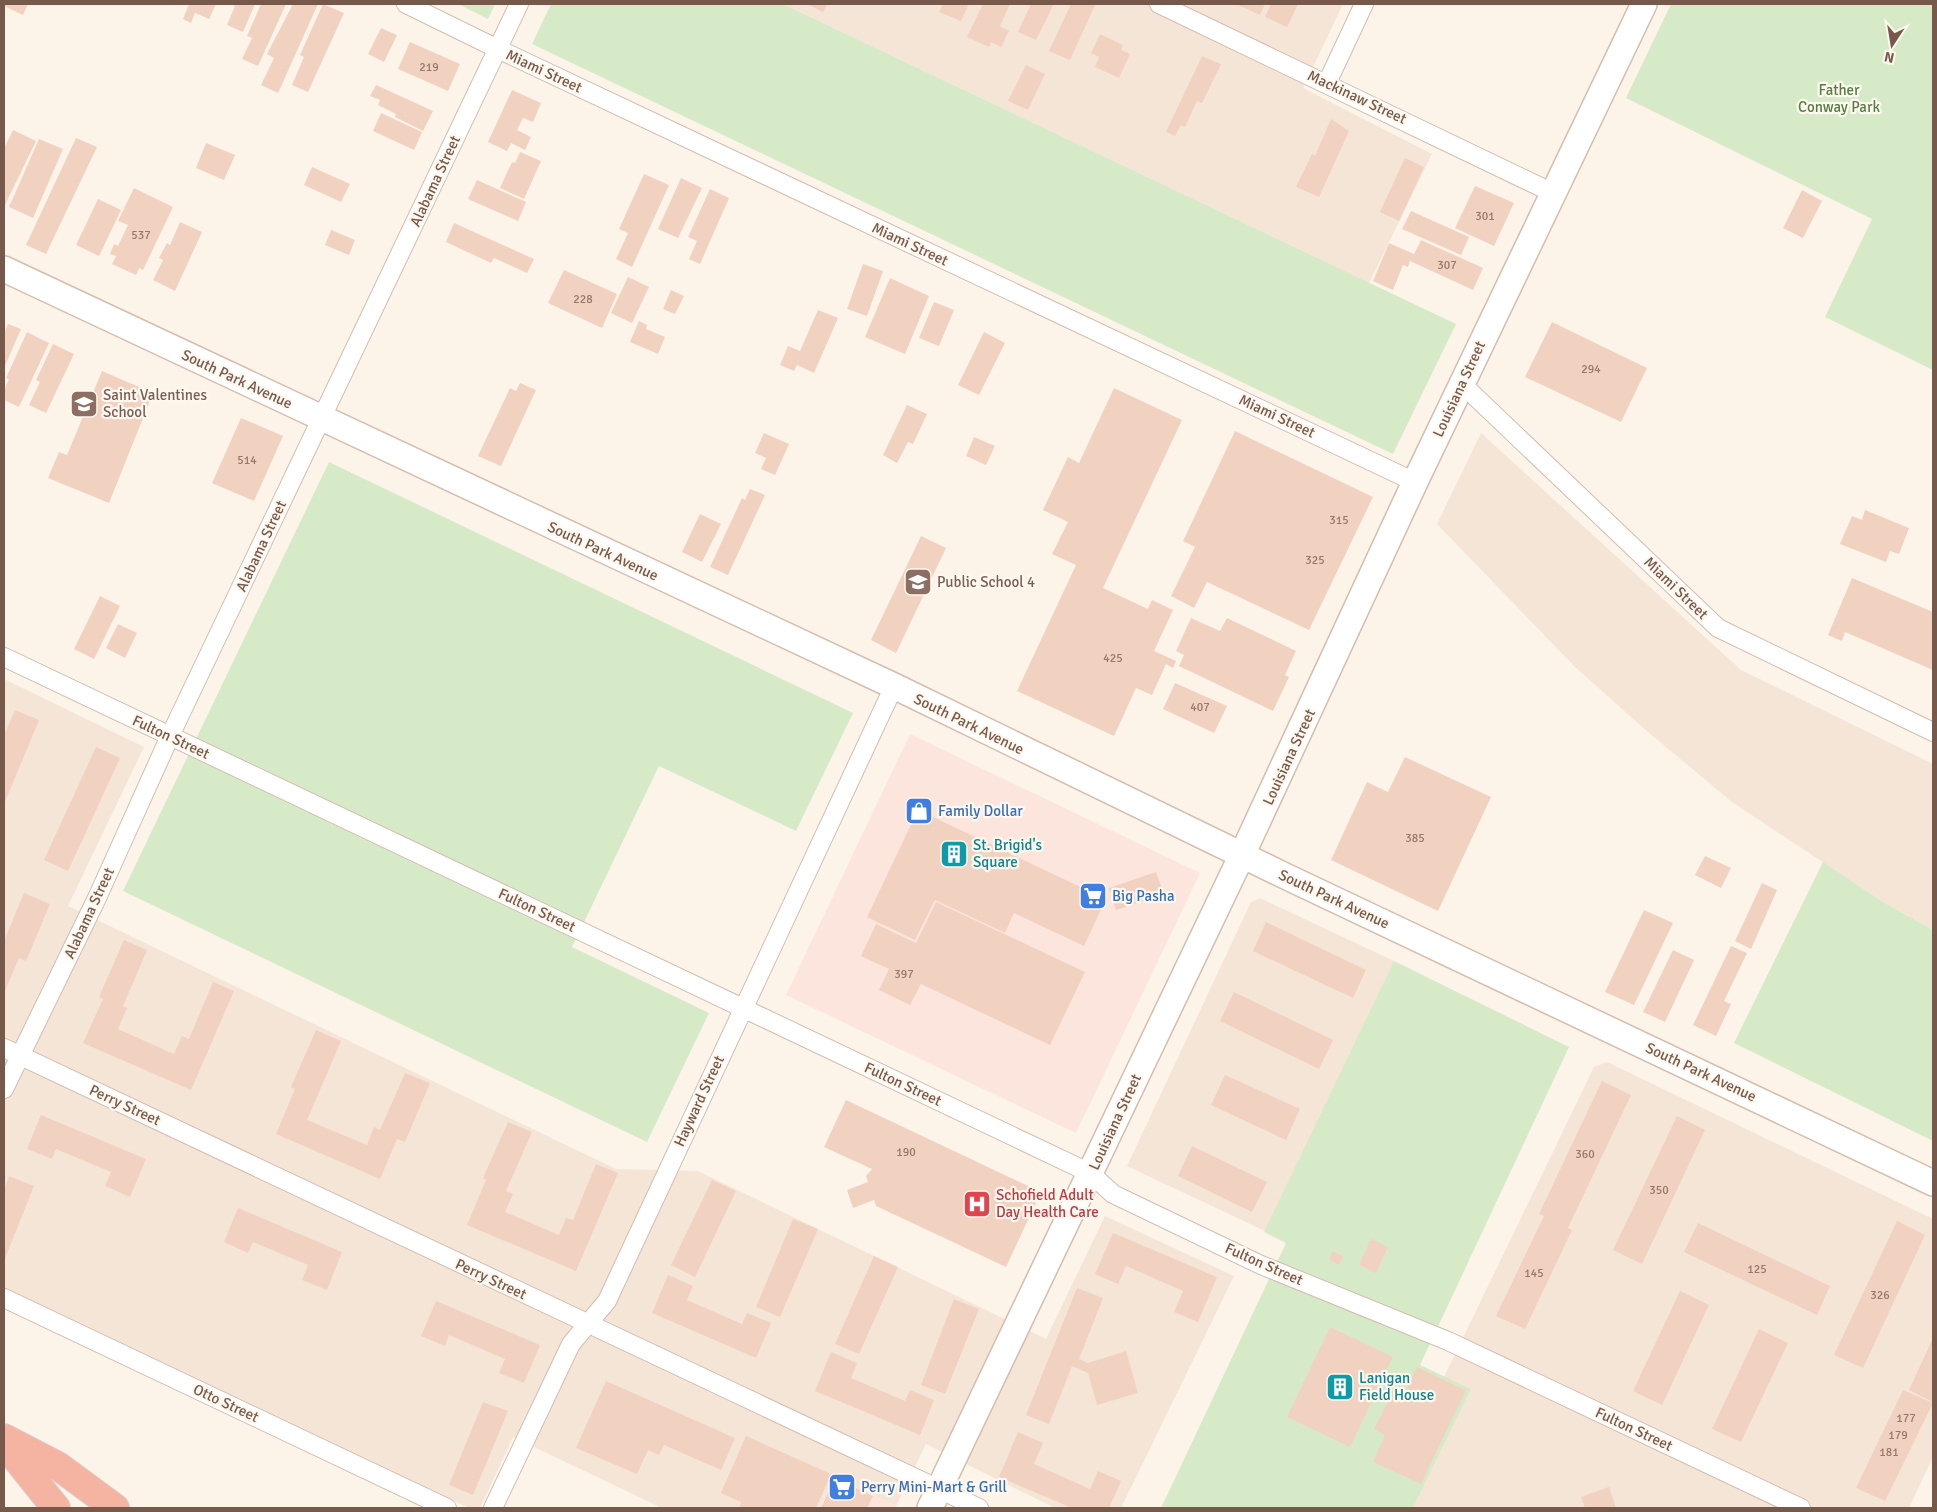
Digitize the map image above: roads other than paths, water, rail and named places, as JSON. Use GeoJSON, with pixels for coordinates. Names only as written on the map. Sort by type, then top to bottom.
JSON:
{"type":"FeatureCollection","features":[{"type":"Feature","properties":{"kind":"highway"},"geometry":{"type":"LineString","coordinates":[[4,1438],[58,1466],[116,1508]]}},
{"type":"Feature","properties":{"kind":"highway"},"geometry":{"type":"LineString","coordinates":[[4,1443],[56,1508]]}},
{"type":"Feature","properties":{"kind":"street","name":"Miami Street"},"geometry":{"type":"LineString","coordinates":[[406,4],[1416,482]]}},
{"type":"Feature","properties":{"kind":"street","name":"Alabama Street"},"geometry":{"type":"LineString","coordinates":[[4,1089],[97,898],[170,736],[519,4]]}},
{"type":"Feature","properties":{"kind":"street","name":"Mackinaw Street"},"geometry":{"type":"LineString","coordinates":[[1159,4],[1554,193]]}},
{"type":"Feature","properties":{"kind":"street"},"geometry":{"type":"LineString","coordinates":[[1327,83],[1364,4]]}},
{"type":"Feature","properties":{"kind":"street","name":"Louisiana Street"},"geometry":{"type":"LineString","coordinates":[[935,1499],[1242,855],[1462,384],[1644,4]]}},
{"type":"Feature","properties":{"kind":"street","name":"South Park Avenue"},"geometry":{"type":"LineString","coordinates":[[4,269],[894,686],[1242,855],[1933,1183]]}},
{"type":"Feature","properties":{"kind":"street","name":"Miami Street"},"geometry":{"type":"LineString","coordinates":[[1462,384],[1718,628],[1933,732]]}},
{"type":"Feature","properties":{"kind":"street","name":"Fulton Street"},"geometry":{"type":"LineString","coordinates":[[4,657],[1090,1173],[1113,1194],[1261,1265],[1448,1341],[1801,1508]]}},
{"type":"Feature","properties":{"kind":"street","name":"Hayward Street"},"geometry":{"type":"LineString","coordinates":[[493,1508],[571,1344],[607,1301],[894,686]]}},
{"type":"Feature","properties":{"kind":"street","name":"Perry Street"},"geometry":{"type":"LineString","coordinates":[[4,1048],[588,1325],[935,1499],[979,1508]]}},
{"type":"Feature","properties":{"kind":"street","name":"Otto Street"},"geometry":{"type":"LineString","coordinates":[[4,1298],[447,1508]]}},
{"type":"Feature","properties":{"kind":"place","name":"Saint Valentines School"},"geometry":{"type":"Point","coordinates":[84,404]}},
{"type":"Feature","properties":{"kind":"place","name":"Public School 4"},"geometry":{"type":"Point","coordinates":[918,582]}},
{"type":"Feature","properties":{"kind":"place","name":"Family Dollar"},"geometry":{"type":"Point","coordinates":[919,811]}},
{"type":"Feature","properties":{"kind":"place","name":"St. Brigid's Square"},"geometry":{"type":"Point","coordinates":[954,854]}},
{"type":"Feature","properties":{"kind":"place","name":"Big Pasha"},"geometry":{"type":"Point","coordinates":[1093,896]}},
{"type":"Feature","properties":{"kind":"place","name":"Schofield Adult Day Health Care"},"geometry":{"type":"Point","coordinates":[977,1204]}},
{"type":"Feature","properties":{"kind":"place","name":"Lanigan Field House"},"geometry":{"type":"Point","coordinates":[1340,1387]}},
{"type":"Feature","properties":{"kind":"place","name":"Perry Mini-Mart & Grill"},"geometry":{"type":"Point","coordinates":[842,1487]}},
{"type":"Feature","properties":{"kind":"park label","name":"Father Conway Park"},"geometry":{"type":"Point","coordinates":[1839,98]}}]}
